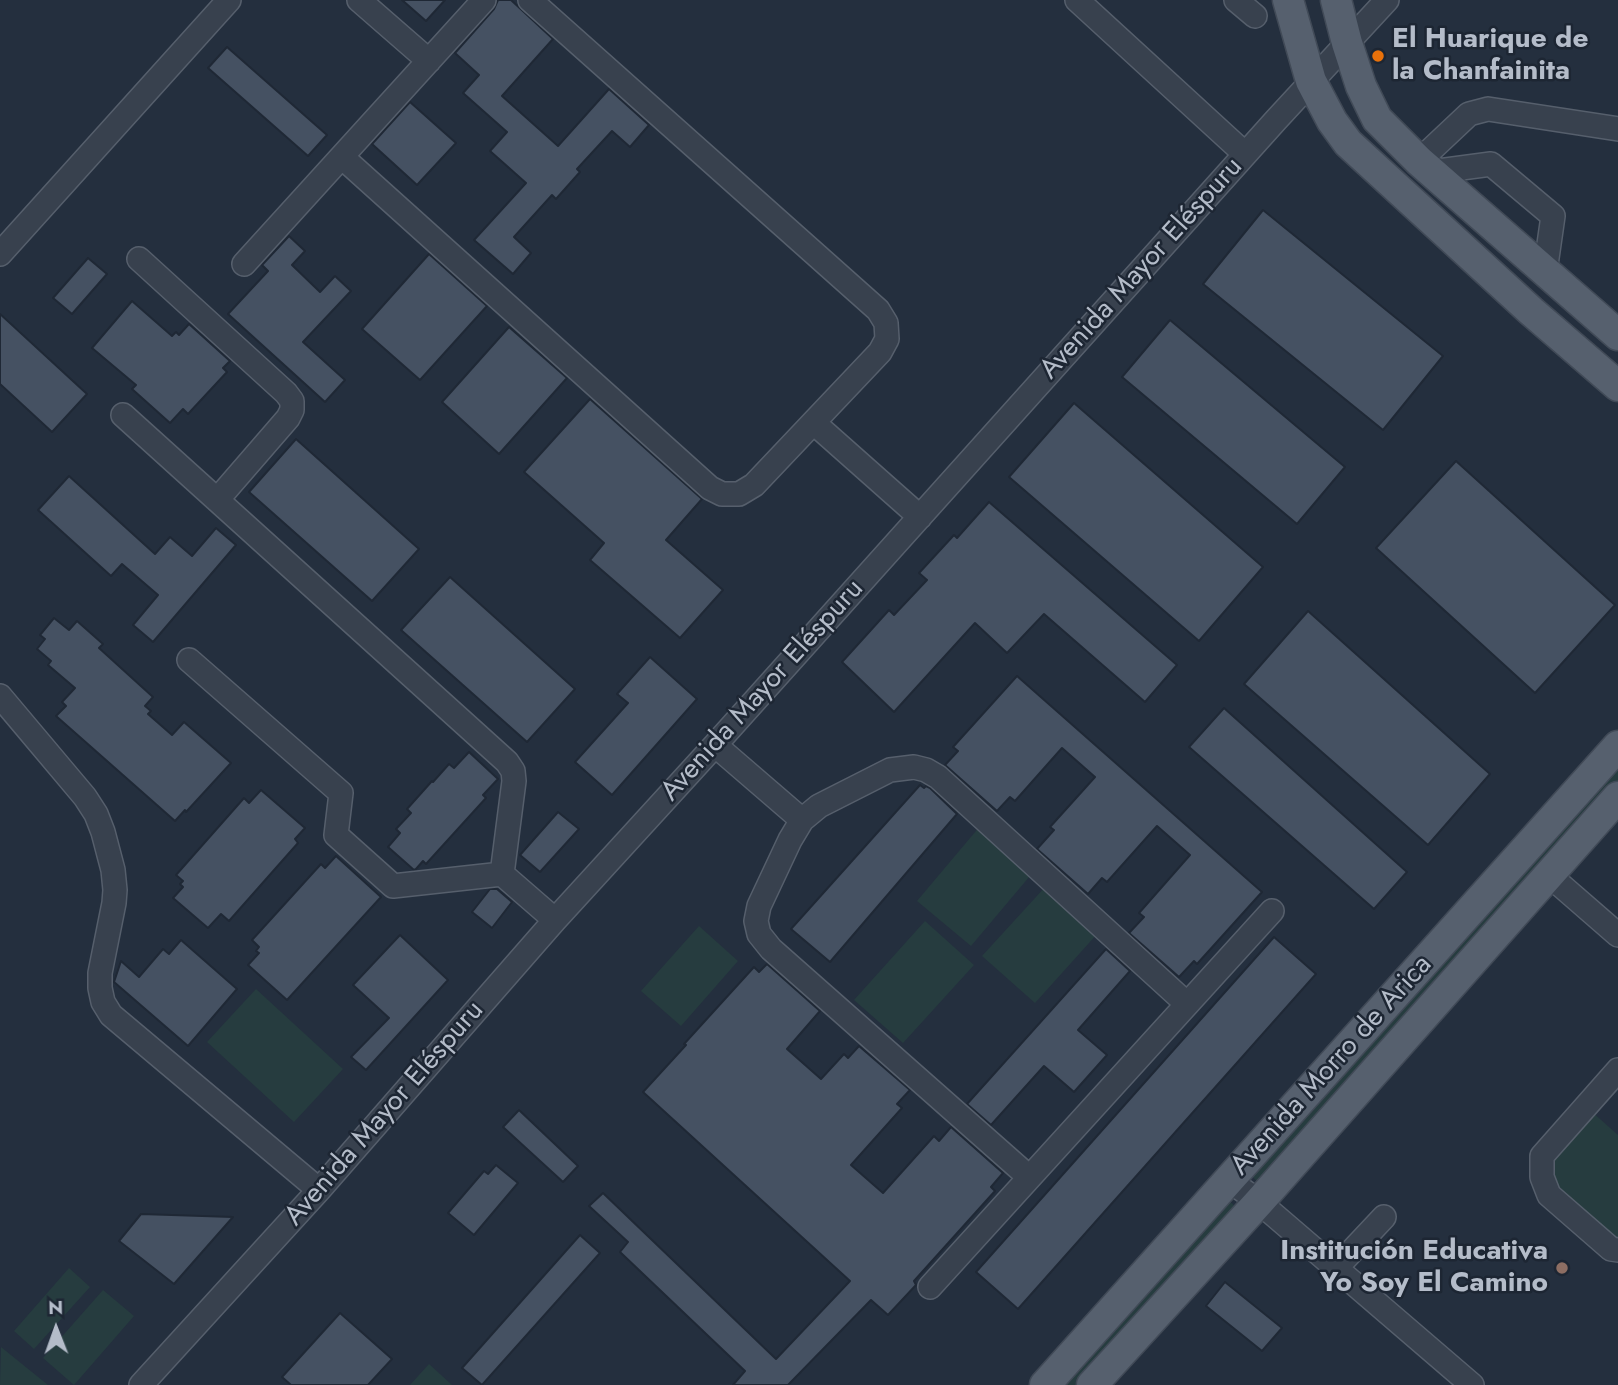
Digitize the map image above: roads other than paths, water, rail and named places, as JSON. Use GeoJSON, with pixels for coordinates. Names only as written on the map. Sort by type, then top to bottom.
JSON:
{"type":"FeatureCollection","features":[{"type":"Feature","properties":{"kind":"main road"},"geometry":{"type":"LineString","coordinates":[[1288,0],[1311,81],[1332,121],[1348,143],[1531,311],[1618,386]]}},
{"type":"Feature","properties":{"kind":"main road"},"geometry":{"type":"LineString","coordinates":[[1336,0],[1361,86],[1377,119],[1425,167],[1618,335]]}},
{"type":"Feature","properties":{"kind":"main road"},"geometry":{"type":"LineString","coordinates":[[1531,311],[1550,277]]}},
{"type":"Feature","properties":{"kind":"main road","name":"Avenida Morro de Arica"},"geometry":{"type":"LineString","coordinates":[[1045,1385],[1618,746]]}},
{"type":"Feature","properties":{"kind":"main road","name":"Avenida Morro de Arica"},"geometry":{"type":"LineString","coordinates":[[1092,1385],[1259,1202],[1618,797]]}},
{"type":"Feature","properties":{"kind":"street"},"geometry":{"type":"LineString","coordinates":[[0,254],[229,0]]}},
{"type":"Feature","properties":{"kind":"street"},"geometry":{"type":"LineString","coordinates":[[359,0],[429,61]]}},
{"type":"Feature","properties":{"kind":"street"},"geometry":{"type":"LineString","coordinates":[[244,264],[484,0]]}},
{"type":"Feature","properties":{"kind":"street"},"geometry":{"type":"LineString","coordinates":[[342,157],[710,488],[722,494],[739,494],[754,485],[880,352],[887,339],[886,323],[878,310],[530,0]]}},
{"type":"Feature","properties":{"kind":"street"},"geometry":{"type":"LineString","coordinates":[[1077,0],[1245,154]]}},
{"type":"Feature","properties":{"kind":"street"},"geometry":{"type":"LineString","coordinates":[[1236,0],[1255,16]]}},
{"type":"Feature","properties":{"kind":"street","name":"Avenida Mayor Eléspuru"},"geometry":{"type":"LineString","coordinates":[[141,1385],[319,1190],[555,920],[1387,0]]}},
{"type":"Feature","properties":{"kind":"street"},"geometry":{"type":"LineString","coordinates":[[1425,167],[1469,114],[1488,109],[1618,129]]}},
{"type":"Feature","properties":{"kind":"street"},"geometry":{"type":"LineString","coordinates":[[1425,167],[1491,164],[1553,216],[1550,277]]}},
{"type":"Feature","properties":{"kind":"street"},"geometry":{"type":"LineString","coordinates":[[139,259],[292,401],[288,418],[217,500]]}},
{"type":"Feature","properties":{"kind":"street"},"geometry":{"type":"LineString","coordinates":[[123,415],[507,762],[513,771],[514,781],[502,874]]}},
{"type":"Feature","properties":{"kind":"street"},"geometry":{"type":"LineString","coordinates":[[814,423],[920,517]]}},
{"type":"Feature","properties":{"kind":"street"},"geometry":{"type":"LineString","coordinates":[[189,660],[341,793],[336,835],[393,886],[502,874],[555,920]]}},
{"type":"Feature","properties":{"kind":"street"},"geometry":{"type":"LineString","coordinates":[[0,696],[85,797],[103,832],[115,890],[100,973],[103,1002],[111,1014],[319,1190]]}},
{"type":"Feature","properties":{"kind":"street"},"geometry":{"type":"LineString","coordinates":[[715,745],[802,820]]}},
{"type":"Feature","properties":{"kind":"street"},"geometry":{"type":"LineString","coordinates":[[1029,1177],[771,948],[759,934],[756,921],[760,906],[802,820],[819,806],[891,770],[914,767],[926,770],[938,777],[1187,1004]]}},
{"type":"Feature","properties":{"kind":"street"},"geometry":{"type":"LineString","coordinates":[[1549,875],[1618,935]]}},
{"type":"Feature","properties":{"kind":"street"},"geometry":{"type":"LineString","coordinates":[[930,1287],[1272,911]]}},
{"type":"Feature","properties":{"kind":"street"},"geometry":{"type":"LineString","coordinates":[[1618,1070],[1542,1156],[1542,1178],[1549,1195],[1611,1250],[1618,1250]]}},
{"type":"Feature","properties":{"kind":"street"},"geometry":{"type":"LineString","coordinates":[[1229,1180],[1259,1202],[1472,1385]]}},
{"type":"Feature","properties":{"kind":"street"},"geometry":{"type":"LineString","coordinates":[[1336,1268],[1384,1217]]}},
{"type":"Feature","properties":{"kind":"place","name":"El Huarique de la Chanfainita"},"geometry":{"type":"Point","coordinates":[1378,56]}},
{"type":"Feature","properties":{"kind":"place","name":"Institución Educativa Yo Soy El Camino"},"geometry":{"type":"Point","coordinates":[1562,1268]}}]}
